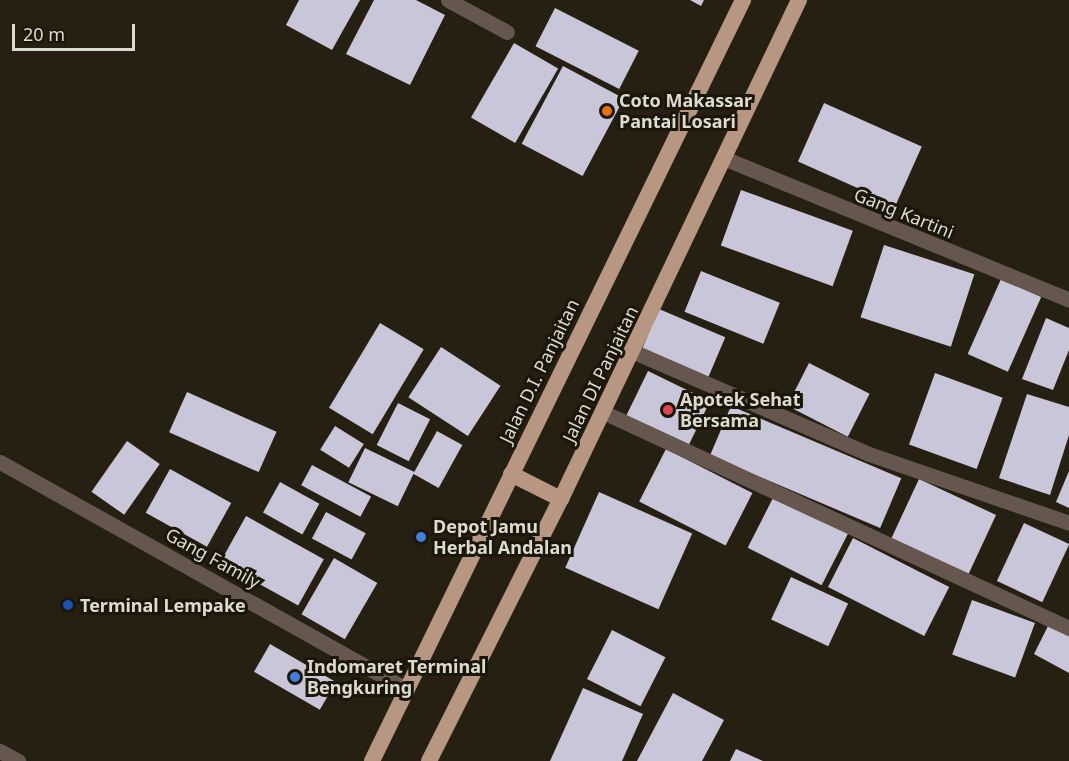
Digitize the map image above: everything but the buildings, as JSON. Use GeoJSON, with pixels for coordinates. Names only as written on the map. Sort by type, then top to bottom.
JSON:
{"type":"FeatureCollection","features":[{"type":"Feature","properties":{"kind":"highway","name":"Jalan D.I. Panjaitan"},"geometry":{"type":"LineString","coordinates":[[372,761],[743,0]]}},
{"type":"Feature","properties":{"kind":"highway","name":"Jalan DI Panjaitan"},"geometry":{"type":"LineString","coordinates":[[429,761],[561,499],[726,159],[800,0]]}},
{"type":"Feature","properties":{"kind":"highway"},"geometry":{"type":"LineString","coordinates":[[511,474],[561,499]]}},
{"type":"Feature","properties":{"kind":"street"},"geometry":{"type":"LineString","coordinates":[[448,0],[507,32]]}},
{"type":"Feature","properties":{"kind":"street","name":"Gang Kartini"},"geometry":{"type":"LineString","coordinates":[[726,159],[1069,300]]}},
{"type":"Feature","properties":{"kind":"street"},"geometry":{"type":"LineString","coordinates":[[632,351],[869,454],[1069,523]]}},
{"type":"Feature","properties":{"kind":"street"},"geometry":{"type":"LineString","coordinates":[[603,412],[1069,628]]}},
{"type":"Feature","properties":{"kind":"street","name":"Gang Family"},"geometry":{"type":"LineString","coordinates":[[0,462],[407,689]]}},
{"type":"Feature","properties":{"kind":"street"},"geometry":{"type":"LineString","coordinates":[[0,751],[18,761]]}},
{"type":"Feature","properties":{"kind":"place","name":"Coto Makassar Pantai Losari"},"geometry":{"type":"Point","coordinates":[607,111]}},
{"type":"Feature","properties":{"kind":"place","name":"Apotek Sehat Bersama"},"geometry":{"type":"Point","coordinates":[668,410]}},
{"type":"Feature","properties":{"kind":"place","name":"Depot Jamu Herbal Andalan"},"geometry":{"type":"Point","coordinates":[421,537]}},
{"type":"Feature","properties":{"kind":"place","name":"Terminal Lempake"},"geometry":{"type":"Point","coordinates":[68,605]}},
{"type":"Feature","properties":{"kind":"place","name":"Indomaret Terminal Bengkuring"},"geometry":{"type":"Point","coordinates":[295,677]}}]}
